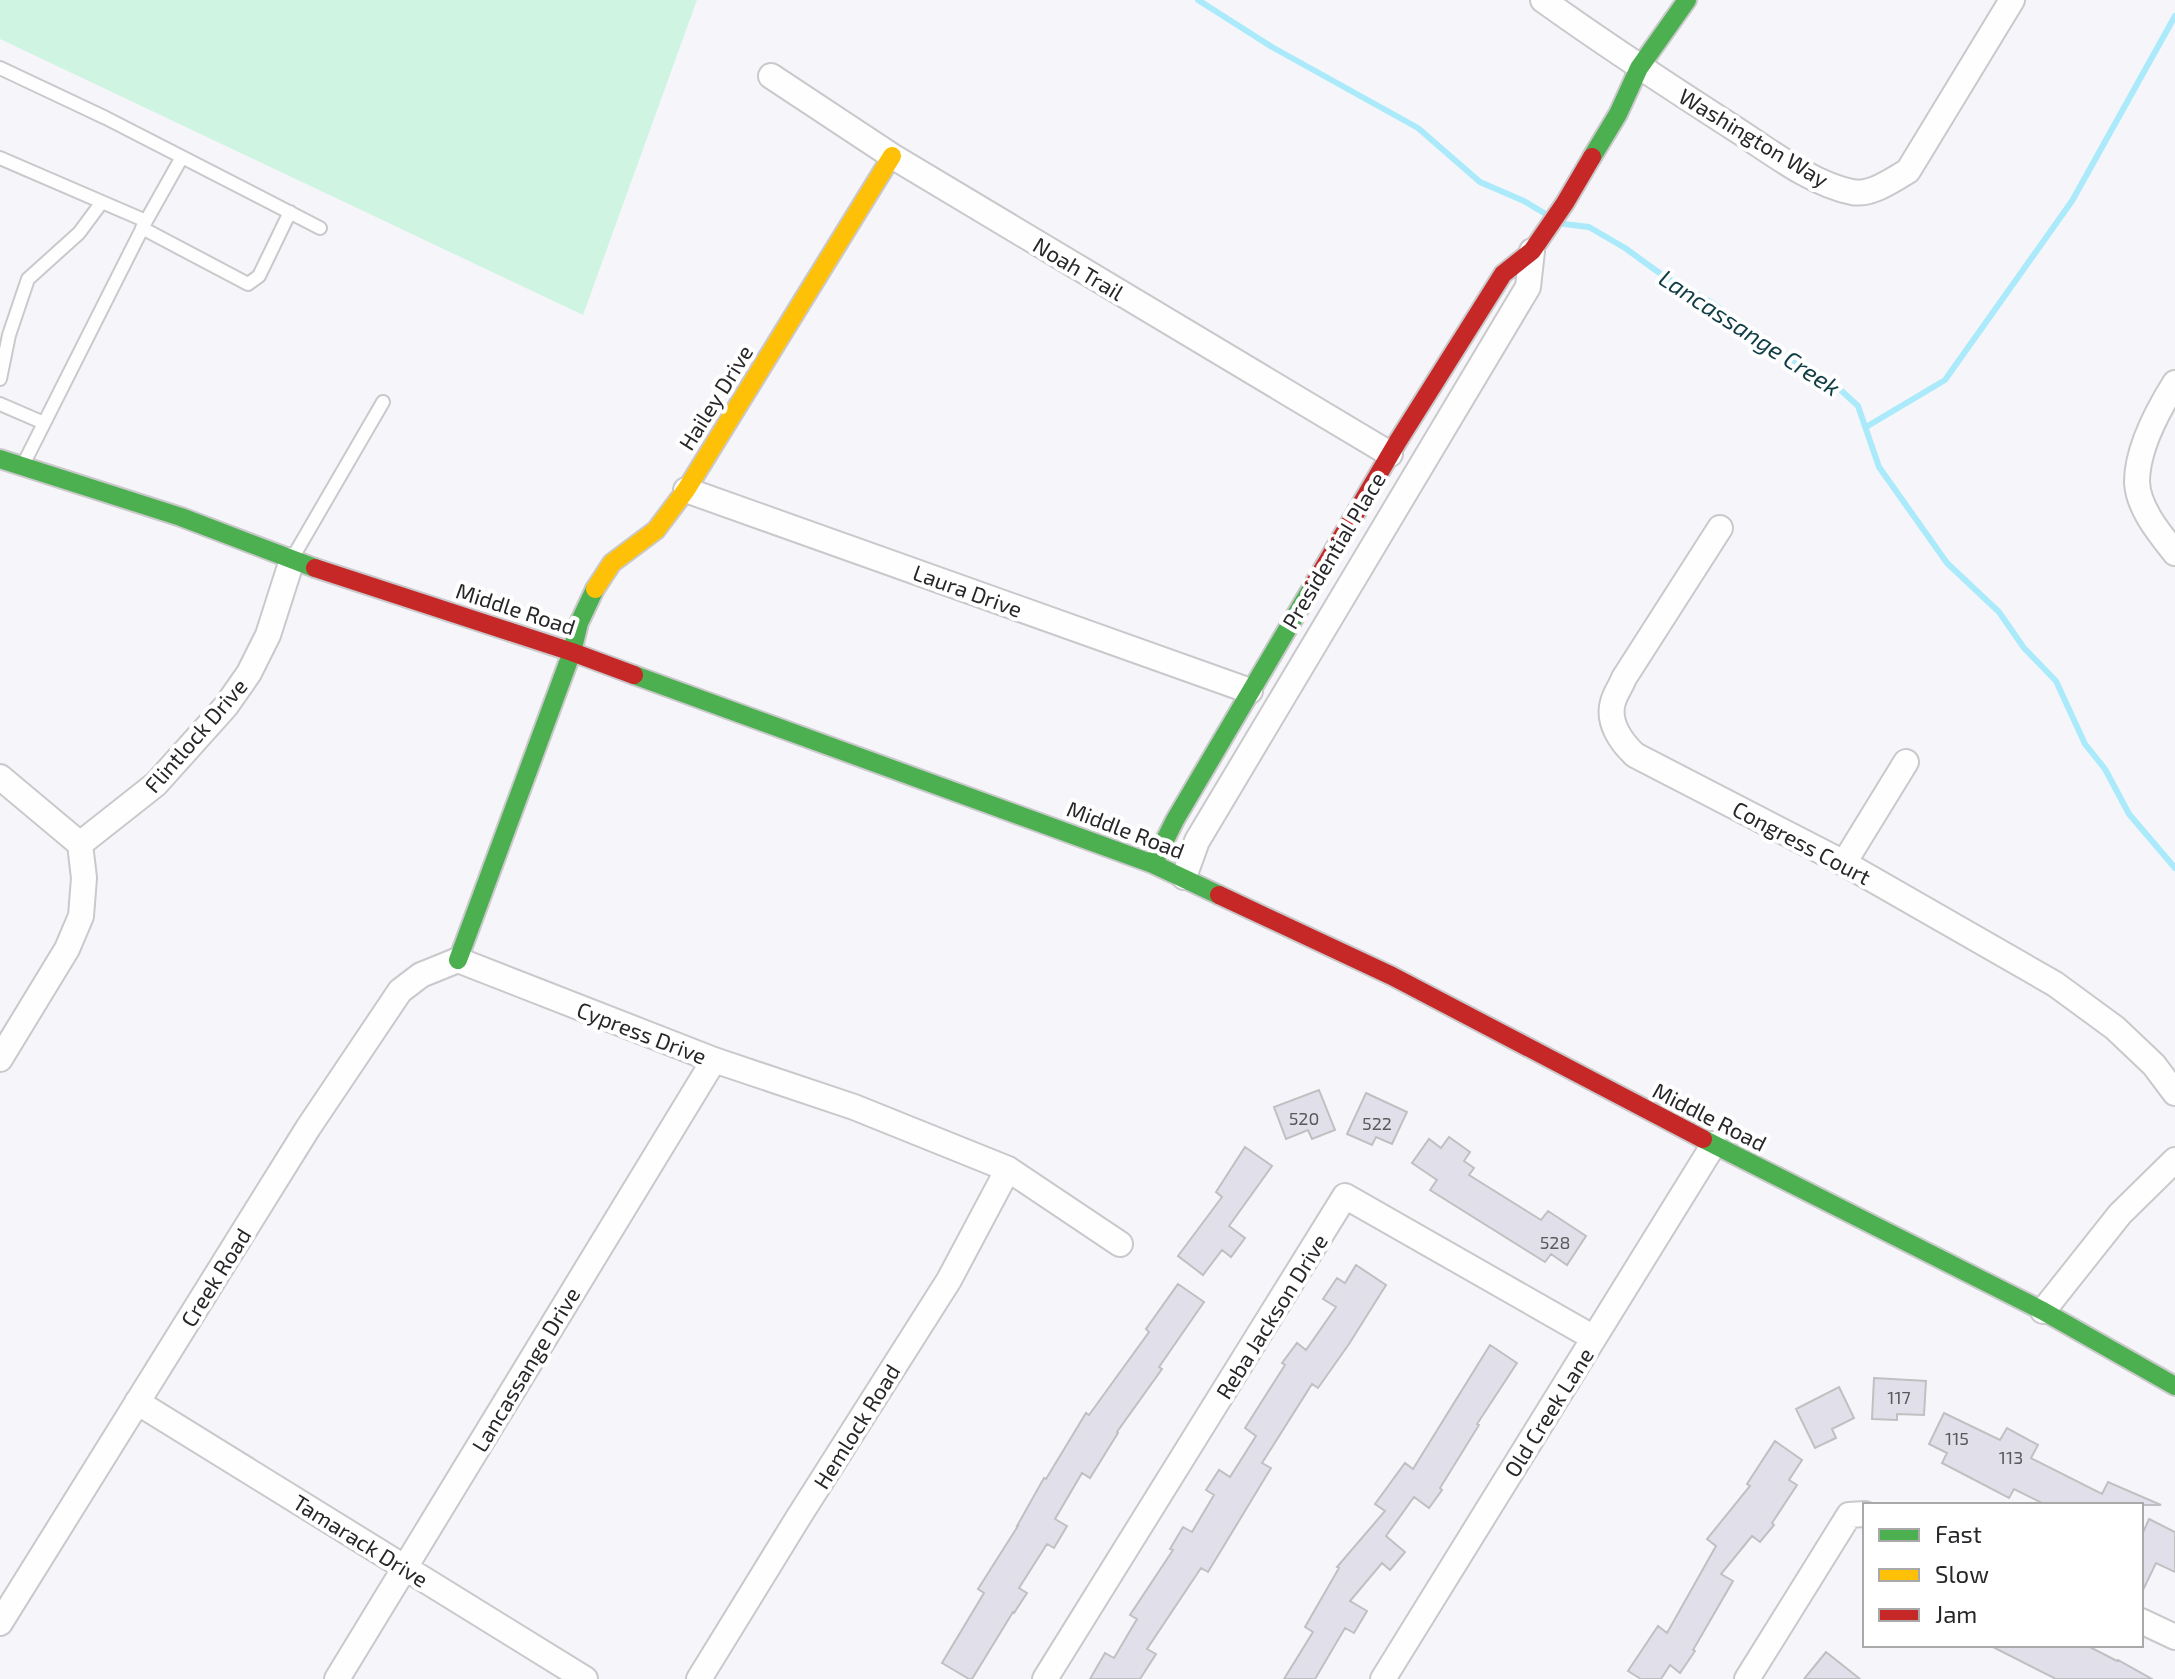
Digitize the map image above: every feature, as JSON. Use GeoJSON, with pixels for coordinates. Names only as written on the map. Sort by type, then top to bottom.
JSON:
{"type":"FeatureCollection","features":[{"type":"Feature","properties":{"kind":"main road","name":"Presidential Place"},"geometry":{"type":"LineString","coordinates":[[1153,864],[1175,820],[1390,454],[1503,274],[1539,242],[1565,203],[1618,114],[1639,68],[1687,0]]}},
{"type":"Feature","properties":{"kind":"main road","name":"Hailey Drive"},"geometry":{"type":"LineString","coordinates":[[572,652],[589,598],[612,563],[656,530],[686,490],[892,156]]}},
{"type":"Feature","properties":{"kind":"main road","name":"Middle Road"},"geometry":{"type":"LineString","coordinates":[[0,459],[181,517],[292,560],[572,652],[1184,877],[1392,976],[1620,1097],[2043,1311],[2175,1386]]}},
{"type":"Feature","properties":{"kind":"main road"},"geometry":{"type":"LineString","coordinates":[[458,960],[572,652]]}},
{"type":"Feature","properties":{"kind":"street","name":"Washington Way"},"geometry":{"type":"LineString","coordinates":[[1543,0],[1639,68],[1821,182],[1855,193],[1882,186],[1908,171],[2012,0]]}},
{"type":"Feature","properties":{"kind":"street","name":"Noah Trail"},"geometry":{"type":"LineString","coordinates":[[771,76],[892,156],[1390,454]]}},
{"type":"Feature","properties":{"kind":"street","name":"Presidential Place"},"geometry":{"type":"LineString","coordinates":[[1184,877],[1197,841],[1528,287],[1539,242]]}},
{"type":"Feature","properties":{"kind":"street"},"geometry":{"type":"LineString","coordinates":[[2175,383],[2157,412],[2142,456],[2137,483],[2142,502],[2154,525],[2175,553]]}},
{"type":"Feature","properties":{"kind":"street","name":"Laura Drive"},"geometry":{"type":"LineString","coordinates":[[686,490],[1250,691]]}},
{"type":"Feature","properties":{"kind":"street","name":"Congress Court"},"geometry":{"type":"LineString","coordinates":[[1720,528],[1624,678],[1612,704],[1614,726],[1623,744],[1635,755],[1844,863],[2055,984],[2115,1028],[2154,1065],[2175,1093]]}},
{"type":"Feature","properties":{"kind":"street","name":"Flintlock Drive"},"geometry":{"type":"LineString","coordinates":[[80,844],[156,784],[226,706],[249,673],[268,635],[292,560]]}},
{"type":"Feature","properties":{"kind":"street"},"geometry":{"type":"LineString","coordinates":[[1844,863],[1906,762]]}},
{"type":"Feature","properties":{"kind":"street"},"geometry":{"type":"LineString","coordinates":[[0,777],[80,844],[84,878],[81,916],[67,949],[0,1059]]}},
{"type":"Feature","properties":{"kind":"street","name":"Cypress Drive"},"geometry":{"type":"LineString","coordinates":[[458,960],[714,1060],[854,1107],[1008,1169],[1120,1244]]}},
{"type":"Feature","properties":{"kind":"street","name":"Creek Road"},"geometry":{"type":"LineString","coordinates":[[0,1623],[308,1128],[400,991],[421,975],[458,960]]}},
{"type":"Feature","properties":{"kind":"street","name":"Lancassange Drive"},"geometry":{"type":"LineString","coordinates":[[337,1679],[714,1060]]}},
{"type":"Feature","properties":{"kind":"street","name":"Old Creek Lane"},"geometry":{"type":"LineString","coordinates":[[1383,1679],[1714,1144]]}},
{"type":"Feature","properties":{"kind":"street"},"geometry":{"type":"LineString","coordinates":[[2043,1311],[2120,1214],[2175,1160]]}},
{"type":"Feature","properties":{"kind":"street","name":"Hemlock Road"},"geometry":{"type":"LineString","coordinates":[[699,1679],[949,1280],[1008,1169]]}},
{"type":"Feature","properties":{"kind":"street","name":"Reba Jackson Drive"},"geometry":{"type":"LineString","coordinates":[[1045,1679],[1345,1196],[1594,1338]]}},
{"type":"Feature","properties":{"kind":"street","name":"Tamarack Drive"},"geometry":{"type":"LineString","coordinates":[[137,1402],[585,1679]]}},
{"type":"Feature","properties":{"kind":"street"},"geometry":{"type":"LineString","coordinates":[[1747,1679],[1849,1515],[1863,1514]]}},
{"type":"Feature","properties":{"kind":"street"},"geometry":{"type":"LineString","coordinates":[[2143,1622],[2175,1637]]}},
{"type":"Feature","properties":{"kind":"lane"},"geometry":{"type":"LineString","coordinates":[[0,68],[320,228]]}},
{"type":"Feature","properties":{"kind":"lane"},"geometry":{"type":"LineString","coordinates":[[22,466],[144,224],[182,157]]}},
{"type":"Feature","properties":{"kind":"lane"},"geometry":{"type":"LineString","coordinates":[[0,158],[102,202],[248,284],[259,276],[290,212]]}},
{"type":"Feature","properties":{"kind":"lane"},"geometry":{"type":"LineString","coordinates":[[0,379],[9,335],[28,279],[79,233],[102,202]]}},
{"type":"Feature","properties":{"kind":"lane"},"geometry":{"type":"LineString","coordinates":[[292,560],[383,402]]}},
{"type":"Feature","properties":{"kind":"lane"},"geometry":{"type":"LineString","coordinates":[[0,404],[44,423]]}},
{"type":"Feature","properties":{"kind":"green space"},"geometry":{"type":"Polygon","coordinates":[[[0,0],[697,0],[583,315],[0,39],[0,0]]]}},
{"type":"Feature","properties":{"kind":"building"},"geometry":{"type":"Polygon","coordinates":[[[1319,1090],[1335,1130],[1312,1139],[1308,1130],[1286,1139],[1274,1107],[1319,1090]]]}},
{"type":"Feature","properties":{"kind":"building"},"geometry":{"type":"Polygon","coordinates":[[[1366,1093],[1407,1112],[1392,1144],[1376,1137],[1372,1145],[1347,1134],[1366,1093]]]}},
{"type":"Feature","properties":{"kind":"building"},"geometry":{"type":"Polygon","coordinates":[[[1449,1137],[1470,1152],[1464,1161],[1474,1168],[1469,1175],[1541,1220],[1548,1211],[1586,1236],[1567,1265],[1551,1254],[1545,1262],[1430,1190],[1437,1180],[1412,1163],[1429,1139],[1441,1148],[1449,1137]]]}},
{"type":"Feature","properties":{"kind":"building"},"geometry":{"type":"Polygon","coordinates":[[[1245,1147],[1272,1166],[1229,1226],[1245,1238],[1231,1257],[1222,1250],[1203,1275],[1178,1256],[1222,1197],[1216,1192],[1245,1147]]]}},
{"type":"Feature","properties":{"kind":"building"},"geometry":{"type":"Polygon","coordinates":[[[1356,1265],[1386,1285],[1318,1388],[1312,1384],[1262,1463],[1271,1468],[1208,1572],[1201,1568],[1147,1649],[1156,1654],[1140,1679],[1090,1679],[1105,1653],[1114,1658],[1137,1619],[1130,1615],[1173,1550],[1170,1549],[1183,1527],[1192,1532],[1214,1495],[1206,1490],[1219,1470],[1230,1477],[1256,1436],[1245,1428],[1285,1365],[1282,1363],[1297,1343],[1306,1350],[1336,1307],[1323,1299],[1337,1278],[1345,1283],[1356,1265]]]}},
{"type":"Feature","properties":{"kind":"building"},"geometry":{"type":"Polygon","coordinates":[[[1178,1284],[1204,1302],[1159,1367],[1162,1369],[1117,1432],[1090,1478],[1082,1473],[1055,1519],[1067,1526],[1054,1548],[1047,1544],[1019,1588],[1027,1593],[972,1679],[969,1679],[942,1663],[984,1593],[978,1589],[1086,1413],[1089,1415],[1149,1332],[1146,1329],[1178,1284]]]}},
{"type":"Feature","properties":{"kind":"building"},"geometry":{"type":"Polygon","coordinates":[[[1490,1345],[1517,1363],[1477,1424],[1429,1508],[1414,1497],[1386,1536],[1405,1552],[1390,1570],[1382,1563],[1350,1601],[1367,1611],[1354,1633],[1345,1628],[1315,1679],[1284,1679],[1313,1632],[1305,1627],[1337,1567],[1385,1511],[1375,1504],[1405,1463],[1413,1469],[1490,1345]]]}},
{"type":"Feature","properties":{"kind":"building"},"geometry":{"type":"Polygon","coordinates":[[[1874,1378],[1926,1381],[1924,1415],[1897,1414],[1897,1420],[1872,1419],[1874,1378]]]}},
{"type":"Feature","properties":{"kind":"building"},"geometry":{"type":"Polygon","coordinates":[[[1839,1387],[1854,1418],[1832,1429],[1836,1438],[1815,1448],[1796,1409],[1839,1387]]]}},
{"type":"Feature","properties":{"kind":"building"},"geometry":{"type":"Polygon","coordinates":[[[1944,1413],[2000,1440],[2007,1428],[2038,1445],[2031,1458],[2102,1494],[2108,1482],[2161,1505],[2042,1503],[2014,1489],[2009,1498],[1942,1463],[1947,1453],[1929,1444],[1944,1413]]]}},
{"type":"Feature","properties":{"kind":"building"},"geometry":{"type":"Polygon","coordinates":[[[1775,1441],[1802,1460],[1789,1480],[1797,1485],[1772,1523],[1774,1525],[1760,1542],[1752,1536],[1721,1574],[1733,1581],[1680,1673],[1670,1665],[1661,1679],[1641,1679],[1628,1671],[1658,1626],[1667,1633],[1716,1546],[1707,1539],[1750,1486],[1747,1484],[1775,1441]]]}},
{"type":"Feature","properties":{"kind":"building"},"geometry":{"type":"Polygon","coordinates":[[[2149,1519],[2175,1532],[2175,1572],[2156,1563],[2143,1590],[2143,1532],[2149,1519]]]}},
{"type":"Feature","properties":{"kind":"building"},"geometry":{"type":"Polygon","coordinates":[[[1993,1647],[2090,1647],[2152,1679],[2056,1679],[1993,1647]]]}},
{"type":"Feature","properties":{"kind":"building"},"geometry":{"type":"Polygon","coordinates":[[[1826,1652],[1860,1679],[1804,1679],[1826,1652]]]}},
{"type":"Feature","properties":{"kind":"waterway","name":"Lancassange Creek"},"geometry":{"type":"LineString","coordinates":[[1198,0],[1272,47],[1418,128],[1480,182],[1544,213]]}},
{"type":"Feature","properties":{"kind":"waterway"},"geometry":{"type":"LineString","coordinates":[[1866,427],[1945,380],[2072,201],[2175,16]]}},
{"type":"Feature","properties":{"kind":"waterway","name":"Lancassange Creek"},"geometry":{"type":"LineString","coordinates":[[1564,224],[1589,227],[1625,248],[1665,277],[1714,304],[1769,347],[1832,382],[1858,406],[1879,467],[1947,563],[1999,612],[2024,648],[2056,681],[2085,744],[2105,769],[2129,814],[2175,868]]}},
{"type":"Feature","properties":{"kind":"traffic: fast"},"geometry":{"type":"LineString","coordinates":[[1592,157],[1618,114],[1639,68],[1687,0]]}},
{"type":"Feature","properties":{"kind":"traffic: fast"},"geometry":{"type":"LineString","coordinates":[[0,459],[181,517],[315,568]]}},
{"type":"Feature","properties":{"kind":"traffic: fast"},"geometry":{"type":"LineString","coordinates":[[1153,864],[1175,820],[1314,584]]}},
{"type":"Feature","properties":{"kind":"traffic: fast"},"geometry":{"type":"LineString","coordinates":[[458,960],[572,652],[579,623],[595,589]]}},
{"type":"Feature","properties":{"kind":"traffic: fast"},"geometry":{"type":"LineString","coordinates":[[634,675],[1153,864],[1219,895]]}},
{"type":"Feature","properties":{"kind":"traffic: fast"},"geometry":{"type":"LineString","coordinates":[[1703,1139],[2043,1311],[2175,1386]]}},
{"type":"Feature","properties":{"kind":"traffic: slow"},"geometry":{"type":"LineString","coordinates":[[595,589],[612,563],[656,530],[686,490],[892,156]]}},
{"type":"Feature","properties":{"kind":"traffic: jam"},"geometry":{"type":"LineString","coordinates":[[1314,584],[1398,441],[1503,274],[1532,251],[1592,157]]}},
{"type":"Feature","properties":{"kind":"traffic: jam"},"geometry":{"type":"LineString","coordinates":[[315,568],[634,675]]}},
{"type":"Feature","properties":{"kind":"traffic: jam"},"geometry":{"type":"LineString","coordinates":[[1219,895],[1392,976],[1703,1139]]}}]}
